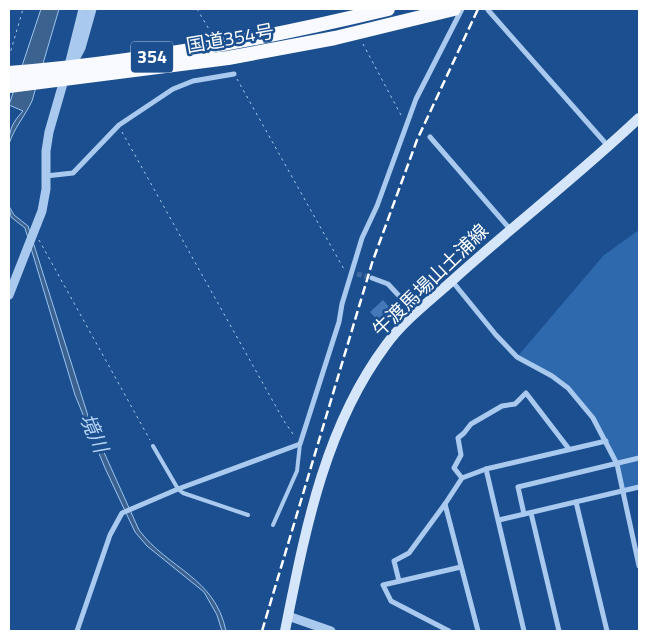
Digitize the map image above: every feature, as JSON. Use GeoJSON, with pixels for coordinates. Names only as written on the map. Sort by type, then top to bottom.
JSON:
{"type":"FeatureCollection","features":[{"type":"Feature","properties":{"kind":"highway","name":"国道354号"},"geometry":{"type":"LineString","coordinates":[[67,74],[235,43],[388,9]]}},
{"type":"Feature","properties":{"kind":"highway","name":"国道354号"},"geometry":{"type":"LineString","coordinates":[[11,79],[228,58],[335,38],[454,9]]}},
{"type":"Feature","properties":{"kind":"main road","name":"牛渡馬場山土浦線"},"geometry":{"type":"LineString","coordinates":[[285,631],[305,536],[342,418],[379,354],[396,333],[452,281],[639,118]]}},
{"type":"Feature","properties":{"kind":"street"},"geometry":{"type":"LineString","coordinates":[[9,296],[45,200],[47,140],[67,74],[72,46],[83,9]]}},
{"type":"Feature","properties":{"kind":"street"},"geometry":{"type":"LineString","coordinates":[[67,74],[81,48],[92,9]]}},
{"type":"Feature","properties":{"kind":"street"},"geometry":{"type":"LineString","coordinates":[[77,631],[110,535],[122,513],[178,489],[300,444],[339,322],[362,238],[377,206],[416,99],[462,9]]}},
{"type":"Feature","properties":{"kind":"street"},"geometry":{"type":"LineString","coordinates":[[488,10],[608,147]]}},
{"type":"Feature","properties":{"kind":"street"},"geometry":{"type":"LineString","coordinates":[[46,176],[73,173],[119,126],[173,88],[193,81],[234,74]]}},
{"type":"Feature","properties":{"kind":"street"},"geometry":{"type":"LineString","coordinates":[[430,137],[510,229]]}},
{"type":"Feature","properties":{"kind":"street"},"geometry":{"type":"LineString","coordinates":[[351,274],[357,274]]}},
{"type":"Feature","properties":{"kind":"street"},"geometry":{"type":"LineString","coordinates":[[372,278],[388,284],[416,314]]}},
{"type":"Feature","properties":{"kind":"street"},"geometry":{"type":"LineString","coordinates":[[452,281],[496,336],[517,357],[552,376],[568,388],[593,418],[617,464],[639,566]]}},
{"type":"Feature","properties":{"kind":"street"},"geometry":{"type":"LineString","coordinates":[[462,478],[454,468],[460,455],[458,438],[471,424],[502,406],[514,404],[526,393],[569,449]]}},
{"type":"Feature","properties":{"kind":"street"},"geometry":{"type":"LineString","coordinates":[[399,581],[394,560],[409,553],[462,478],[486,469],[606,441]]}},
{"type":"Feature","properties":{"kind":"street"},"geometry":{"type":"LineString","coordinates":[[524,514],[518,487],[639,458]]}},
{"type":"Feature","properties":{"kind":"street"},"geometry":{"type":"LineString","coordinates":[[486,469],[524,631]]}},
{"type":"Feature","properties":{"kind":"street"},"geometry":{"type":"LineString","coordinates":[[499,520],[639,487]]}},
{"type":"Feature","properties":{"kind":"street"},"geometry":{"type":"LineString","coordinates":[[576,502],[607,631]]}},
{"type":"Feature","properties":{"kind":"street"},"geometry":{"type":"LineString","coordinates":[[445,504],[478,631]]}},
{"type":"Feature","properties":{"kind":"street"},"geometry":{"type":"LineString","coordinates":[[531,513],[559,631]]}},
{"type":"Feature","properties":{"kind":"street"},"geometry":{"type":"LineString","coordinates":[[449,631],[391,601],[383,585],[460,567]]}},
{"type":"Feature","properties":{"kind":"street"},"geometry":{"type":"LineString","coordinates":[[288,616],[330,631]]}},
{"type":"Feature","properties":{"kind":"lane"},"geometry":{"type":"LineString","coordinates":[[273,525],[297,471],[300,444]]}},
{"type":"Feature","properties":{"kind":"lane"},"geometry":{"type":"LineString","coordinates":[[153,446],[178,489],[183,493],[248,516]]}},
{"type":"Feature","properties":{"kind":"path"},"geometry":{"type":"LineString","coordinates":[[9,57],[23,9]]}},
{"type":"Feature","properties":{"kind":"path"},"geometry":{"type":"LineString","coordinates":[[197,9],[214,38]]}},
{"type":"Feature","properties":{"kind":"path"},"geometry":{"type":"LineString","coordinates":[[363,44],[407,124]]}},
{"type":"Feature","properties":{"kind":"path"},"geometry":{"type":"LineString","coordinates":[[234,74],[343,270],[351,274]]}},
{"type":"Feature","properties":{"kind":"path"},"geometry":{"type":"LineString","coordinates":[[119,126],[284,421],[300,444]]}},
{"type":"Feature","properties":{"kind":"path"},"geometry":{"type":"LineString","coordinates":[[34,233],[153,446]]}},
{"type":"Feature","properties":{"kind":"shaded area"},"geometry":{"type":"Polygon","coordinates":[[[639,230],[639,487],[622,491],[609,448],[603,434],[587,409],[560,384],[517,357],[604,255],[639,230]]]}},
{"type":"Feature","properties":{"kind":"water"},"geometry":{"type":"Polygon","coordinates":[[[41,9],[59,9],[32,101],[9,144],[12,126],[23,111],[9,105],[41,9]]]}},
{"type":"Feature","properties":{"kind":"water","name":"境川"},"geometry":{"type":"Polygon","coordinates":[[[9,206],[14,215],[28,226],[89,419],[139,530],[163,555],[189,575],[212,598],[220,613],[226,631],[222,631],[217,615],[204,592],[147,546],[135,532],[105,468],[75,395],[25,228],[11,217],[9,206]]]}},
{"type":"Feature","properties":{"kind":"building"},"geometry":{"type":"Polygon","coordinates":[[[383,300],[391,309],[378,321],[370,312],[383,300]]]}},
{"type":"Feature","properties":{"kind":"tunnel"},"geometry":{"type":"LineString","coordinates":[[357,274],[372,278]]}},
{"type":"Feature","properties":{"kind":"railway"},"geometry":{"type":"LineString","coordinates":[[262,631],[372,263],[417,140],[478,9]]}}]}
